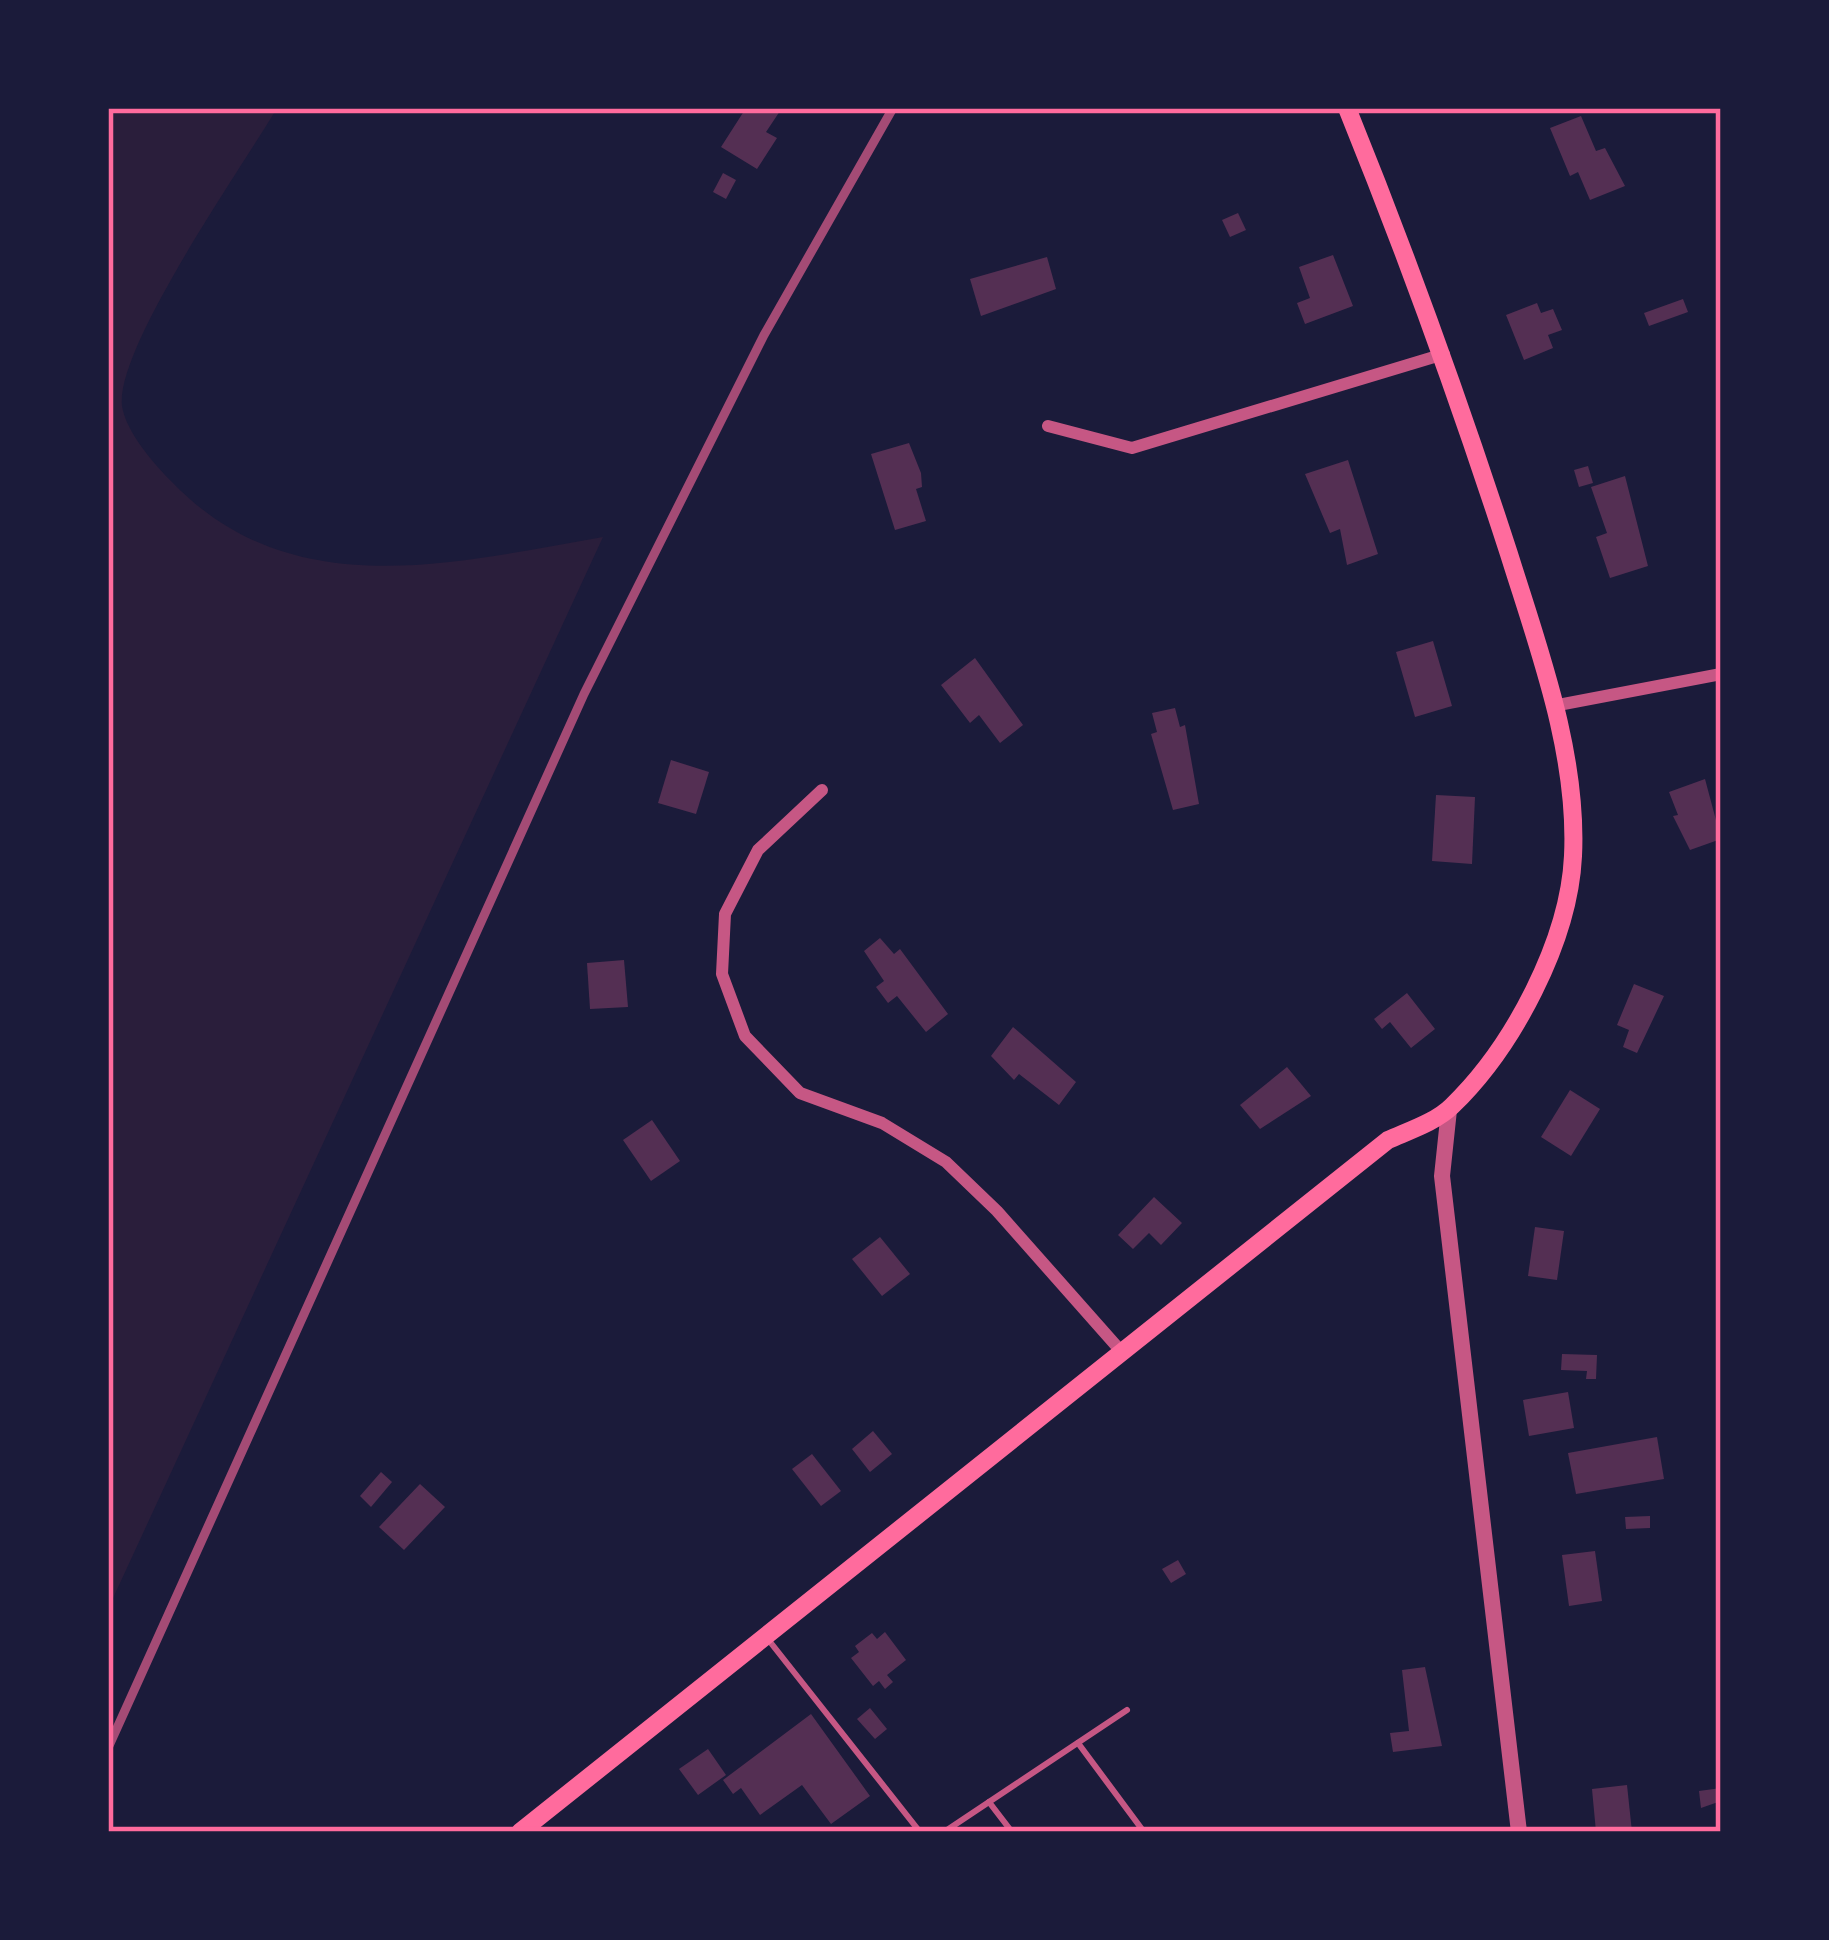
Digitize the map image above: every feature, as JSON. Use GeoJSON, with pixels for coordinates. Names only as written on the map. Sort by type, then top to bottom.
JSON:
{"type":"FeatureCollection","features":[{"type":"Feature","properties":{"kind":"main road"},"geometry":{"type":"LineString","coordinates":[[520,1832],[1388,1141],[1449,1110],[1492,1057],[1562,929],[1570,893],[1573,818],[1553,706],[1445,354],[1347,108]]}},
{"type":"Feature","properties":{"kind":"street"},"geometry":{"type":"LineString","coordinates":[[1048,426],[1132,448],[1445,354]]}},
{"type":"Feature","properties":{"kind":"street"},"geometry":{"type":"LineString","coordinates":[[1553,706],[1721,674]]}},
{"type":"Feature","properties":{"kind":"street"},"geometry":{"type":"LineString","coordinates":[[822,790],[758,850],[725,914],[722,974],[745,1036],[800,1094],[882,1124],[946,1162],[997,1210],[1120,1350]]}},
{"type":"Feature","properties":{"kind":"street"},"geometry":{"type":"LineString","coordinates":[[1449,1110],[1442,1176],[1519,1832]]}},
{"type":"Feature","properties":{"kind":"lane"},"geometry":{"type":"LineString","coordinates":[[765,1635],[920,1832]]}},
{"type":"Feature","properties":{"kind":"lane"},"geometry":{"type":"LineString","coordinates":[[944,1832],[1127,1710]]}},
{"type":"Feature","properties":{"kind":"lane"},"geometry":{"type":"LineString","coordinates":[[1078,1743],[1144,1832]]}},
{"type":"Feature","properties":{"kind":"lane"},"geometry":{"type":"LineString","coordinates":[[989,1802],[1012,1832]]}},
{"type":"Feature","properties":{"kind":"shaded area"},"geometry":{"type":"Polygon","coordinates":[[[108,108],[277,108],[159,302],[125,379],[122,406],[129,426],[172,482],[219,521],[268,547],[321,561],[432,564],[603,537],[108,1609],[108,108]]]}},
{"type":"Feature","properties":{"kind":"building"},"geometry":{"type":"Polygon","coordinates":[[[746,108],[780,111],[766,132],[777,138],[757,169],[721,147],[746,108]]]}},
{"type":"Feature","properties":{"kind":"building"},"geometry":{"type":"Polygon","coordinates":[[[1581,116],[1596,151],[1605,148],[1625,186],[1590,200],[1578,172],[1570,176],[1550,128],[1581,116]]]}},
{"type":"Feature","properties":{"kind":"building"},"geometry":{"type":"Polygon","coordinates":[[[723,173],[736,180],[726,199],[713,192],[723,173]]]}},
{"type":"Feature","properties":{"kind":"building"},"geometry":{"type":"Polygon","coordinates":[[[1238,213],[1246,230],[1230,237],[1222,220],[1238,213]]]}},
{"type":"Feature","properties":{"kind":"building"},"geometry":{"type":"Polygon","coordinates":[[[1333,255],[1353,306],[1305,324],[1297,303],[1310,298],[1299,267],[1333,255]]]}},
{"type":"Feature","properties":{"kind":"building"},"geometry":{"type":"Polygon","coordinates":[[[1047,257],[1056,289],[981,316],[970,279],[1047,257]]]}},
{"type":"Feature","properties":{"kind":"building"},"geometry":{"type":"Polygon","coordinates":[[[1683,299],[1688,312],[1649,326],[1644,313],[1683,299]]]}},
{"type":"Feature","properties":{"kind":"building"},"geometry":{"type":"Polygon","coordinates":[[[1537,303],[1541,313],[1553,309],[1562,330],[1548,335],[1553,348],[1524,360],[1506,315],[1537,303]]]}},
{"type":"Feature","properties":{"kind":"building"},"geometry":{"type":"Polygon","coordinates":[[[909,443],[921,473],[922,487],[916,489],[926,521],[895,530],[871,454],[909,443]]]}},
{"type":"Feature","properties":{"kind":"building"},"geometry":{"type":"Polygon","coordinates":[[[1348,460],[1378,554],[1347,565],[1340,529],[1330,533],[1305,474],[1348,460]]]}},
{"type":"Feature","properties":{"kind":"building"},"geometry":{"type":"Polygon","coordinates":[[[1588,466],[1593,483],[1579,487],[1574,470],[1588,466]]]}},
{"type":"Feature","properties":{"kind":"building"},"geometry":{"type":"Polygon","coordinates":[[[1625,476],[1648,566],[1610,578],[1596,537],[1607,533],[1591,487],[1625,476]]]}},
{"type":"Feature","properties":{"kind":"building"},"geometry":{"type":"Polygon","coordinates":[[[1433,641],[1452,706],[1415,717],[1396,652],[1433,641]]]}},
{"type":"Feature","properties":{"kind":"building"},"geometry":{"type":"Polygon","coordinates":[[[975,658],[1023,725],[1000,743],[979,715],[970,723],[941,685],[975,658]]]}},
{"type":"Feature","properties":{"kind":"building"},"geometry":{"type":"Polygon","coordinates":[[[1175,708],[1180,727],[1185,725],[1199,804],[1173,810],[1151,734],[1157,732],[1152,713],[1175,708]]]}},
{"type":"Feature","properties":{"kind":"building"},"geometry":{"type":"Polygon","coordinates":[[[671,760],[709,772],[696,814],[658,803],[671,760]]]}},
{"type":"Feature","properties":{"kind":"building"},"geometry":{"type":"Polygon","coordinates":[[[1705,779],[1721,839],[1690,850],[1673,816],[1678,815],[1669,792],[1705,779]]]}},
{"type":"Feature","properties":{"kind":"building"},"geometry":{"type":"Polygon","coordinates":[[[1436,795],[1475,797],[1472,864],[1432,861],[1436,795]]]}},
{"type":"Feature","properties":{"kind":"building"},"geometry":{"type":"Polygon","coordinates":[[[880,938],[894,954],[900,949],[948,1014],[926,1032],[897,996],[888,1003],[876,987],[884,981],[864,951],[880,938]]]}},
{"type":"Feature","properties":{"kind":"building"},"geometry":{"type":"Polygon","coordinates":[[[624,960],[628,1007],[590,1009],[587,963],[624,960]]]}},
{"type":"Feature","properties":{"kind":"building"},"geometry":{"type":"Polygon","coordinates":[[[1634,984],[1664,996],[1637,1053],[1623,1047],[1629,1030],[1617,1025],[1634,984]]]}},
{"type":"Feature","properties":{"kind":"building"},"geometry":{"type":"Polygon","coordinates":[[[1407,993],[1435,1029],[1411,1048],[1390,1022],[1382,1029],[1374,1019],[1407,993]]]}},
{"type":"Feature","properties":{"kind":"building"},"geometry":{"type":"Polygon","coordinates":[[[1013,1027],[1076,1082],[1059,1105],[1019,1074],[1014,1080],[991,1056],[1013,1027]]]}},
{"type":"Feature","properties":{"kind":"building"},"geometry":{"type":"Polygon","coordinates":[[[1287,1067],[1311,1096],[1260,1129],[1240,1105],[1287,1067]]]}},
{"type":"Feature","properties":{"kind":"building"},"geometry":{"type":"Polygon","coordinates":[[[1570,1090],[1600,1109],[1571,1156],[1541,1137],[1570,1090]]]}},
{"type":"Feature","properties":{"kind":"building"},"geometry":{"type":"Polygon","coordinates":[[[652,1120],[680,1161],[651,1181],[623,1140],[652,1120]]]}},
{"type":"Feature","properties":{"kind":"building"},"geometry":{"type":"Polygon","coordinates":[[[1154,1197],[1182,1223],[1161,1245],[1149,1233],[1133,1249],[1118,1235],[1154,1197]]]}},
{"type":"Feature","properties":{"kind":"building"},"geometry":{"type":"Polygon","coordinates":[[[1535,1227],[1564,1231],[1557,1280],[1528,1276],[1535,1227]]]}},
{"type":"Feature","properties":{"kind":"building"},"geometry":{"type":"Polygon","coordinates":[[[880,1237],[910,1274],[882,1296],[852,1259],[880,1237]]]}},
{"type":"Feature","properties":{"kind":"building"},"geometry":{"type":"Polygon","coordinates":[[[1562,1354],[1597,1355],[1596,1379],[1586,1379],[1587,1371],[1561,1370],[1562,1354]]]}},
{"type":"Feature","properties":{"kind":"building"},"geometry":{"type":"Polygon","coordinates":[[[1568,1392],[1574,1428],[1529,1436],[1523,1400],[1568,1392]]]}},
{"type":"Feature","properties":{"kind":"building"},"geometry":{"type":"Polygon","coordinates":[[[873,1431],[892,1454],[870,1472],[852,1449],[873,1431]]]}},
{"type":"Feature","properties":{"kind":"building"},"geometry":{"type":"Polygon","coordinates":[[[1657,1437],[1664,1479],[1576,1494],[1568,1453],[1657,1437]]]}},
{"type":"Feature","properties":{"kind":"building"},"geometry":{"type":"Polygon","coordinates":[[[812,1454],[841,1491],[821,1506],[792,1469],[812,1454]]]}},
{"type":"Feature","properties":{"kind":"building"},"geometry":{"type":"Polygon","coordinates":[[[381,1472],[392,1482],[371,1507],[360,1496],[381,1472]]]}},
{"type":"Feature","properties":{"kind":"building"},"geometry":{"type":"Polygon","coordinates":[[[420,1484],[445,1507],[404,1550],[379,1527],[420,1484]]]}},
{"type":"Feature","properties":{"kind":"building"},"geometry":{"type":"Polygon","coordinates":[[[1650,1516],[1650,1528],[1626,1529],[1625,1517],[1650,1516]]]}},
{"type":"Feature","properties":{"kind":"building"},"geometry":{"type":"Polygon","coordinates":[[[1595,1551],[1602,1601],[1569,1606],[1562,1555],[1595,1551]]]}},
{"type":"Feature","properties":{"kind":"building"},"geometry":{"type":"Polygon","coordinates":[[[1178,1560],[1186,1574],[1171,1583],[1162,1569],[1178,1560]]]}},
{"type":"Feature","properties":{"kind":"building"},"geometry":{"type":"Polygon","coordinates":[[[885,1632],[906,1660],[887,1675],[893,1682],[885,1689],[879,1681],[873,1686],[851,1658],[859,1652],[855,1646],[872,1633],[877,1639],[885,1632]]]}},
{"type":"Feature","properties":{"kind":"building"},"geometry":{"type":"Polygon","coordinates":[[[1425,1667],[1442,1746],[1393,1752],[1390,1733],[1409,1731],[1402,1670],[1425,1667]]]}},
{"type":"Feature","properties":{"kind":"building"},"geometry":{"type":"Polygon","coordinates":[[[870,1708],[887,1729],[875,1739],[857,1719],[870,1708]]]}},
{"type":"Feature","properties":{"kind":"building"},"geometry":{"type":"Polygon","coordinates":[[[811,1714],[870,1796],[831,1824],[802,1785],[760,1815],[741,1788],[733,1794],[723,1780],[811,1714]]]}},
{"type":"Feature","properties":{"kind":"building"},"geometry":{"type":"Polygon","coordinates":[[[708,1749],[726,1775],[698,1795],[679,1769],[708,1749]]]}},
{"type":"Feature","properties":{"kind":"building"},"geometry":{"type":"Polygon","coordinates":[[[1627,1785],[1632,1832],[1596,1832],[1592,1789],[1627,1785]]]}},
{"type":"Feature","properties":{"kind":"building"},"geometry":{"type":"Polygon","coordinates":[[[1721,1788],[1721,1801],[1701,1808],[1699,1791],[1721,1788]]]}},
{"type":"Feature","properties":{"kind":"railway"},"geometry":{"type":"LineString","coordinates":[[108,1748],[584,694],[764,335],[893,108]]}}]}
